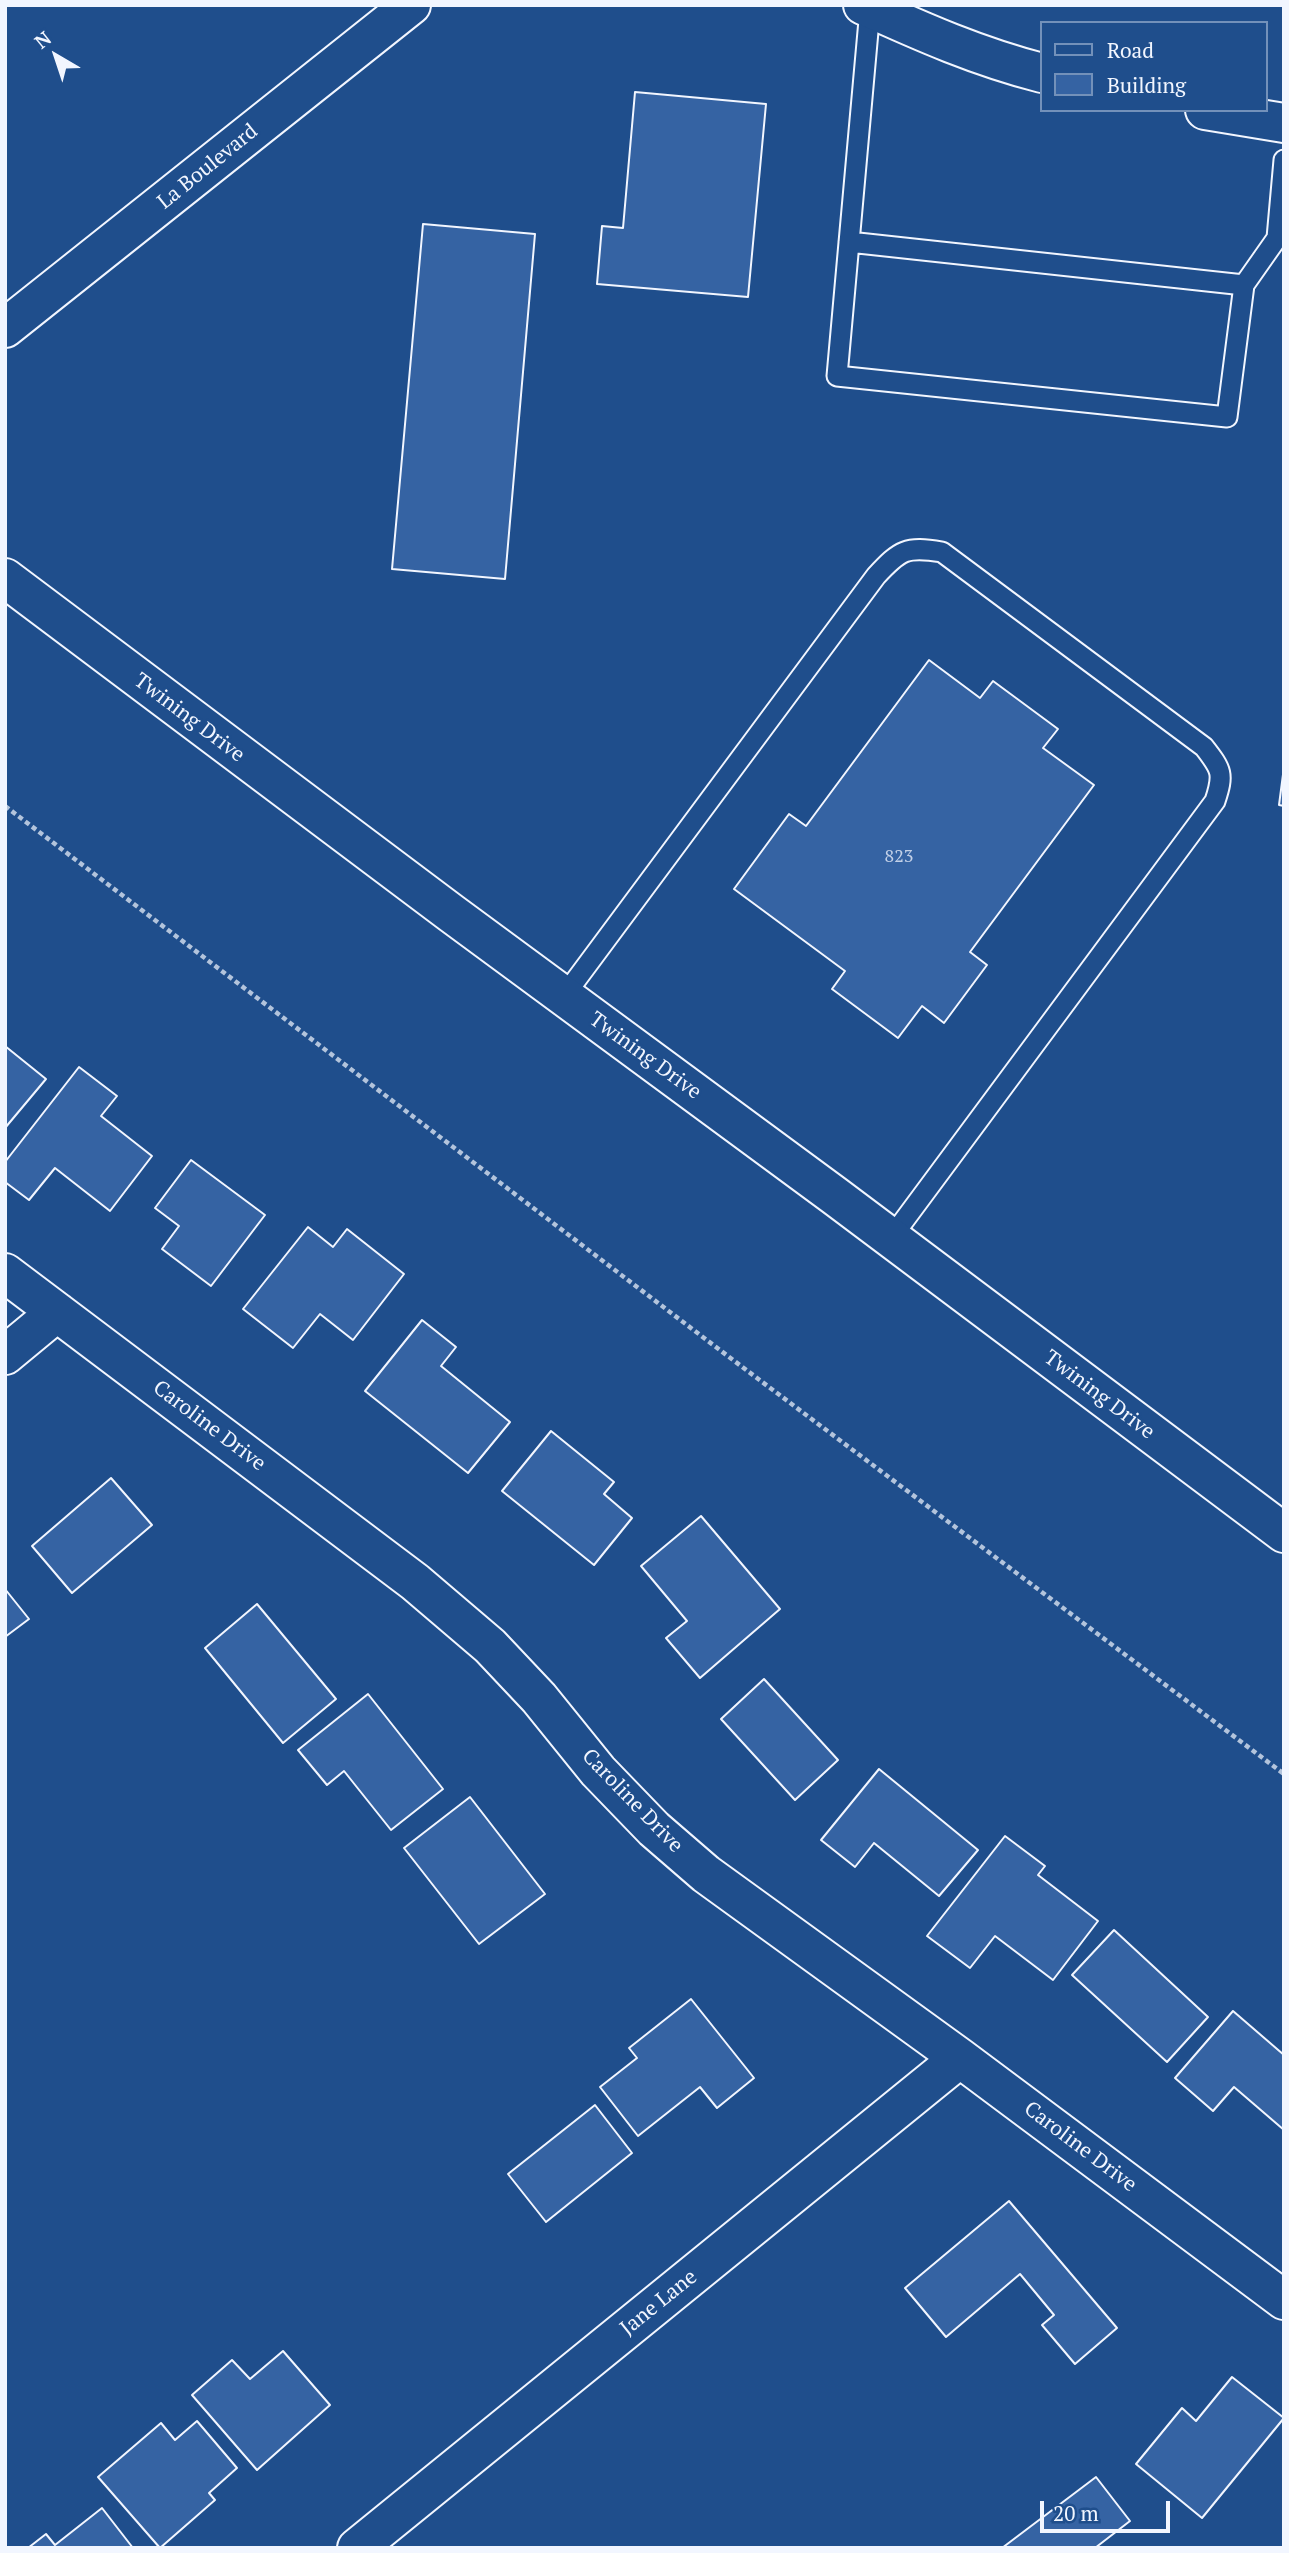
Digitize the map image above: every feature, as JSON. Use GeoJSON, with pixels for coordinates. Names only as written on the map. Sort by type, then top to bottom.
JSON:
{"type":"FeatureCollection","features":[{"type":"Feature","properties":{"kind":"street","name":"La Boulevard"},"geometry":{"type":"LineString","coordinates":[[5,328],[411,5]]}},
{"type":"Feature","properties":{"kind":"street"},"geometry":{"type":"LineString","coordinates":[[867,7],[922,33],[994,61],[1040,72]]}},
{"type":"Feature","properties":{"kind":"street"},"geometry":{"type":"LineString","coordinates":[[1217,112],[1284,123]]}},
{"type":"Feature","properties":{"kind":"street","name":"Twining Drive"},"geometry":{"type":"LineString","coordinates":[[5,578],[1284,1533]]}},
{"type":"Feature","properties":{"kind":"street","name":"Caroline Drive"},"geometry":{"type":"LineString","coordinates":[[5,1273],[415,1582],[480,1638],[539,1698],[598,1772],[654,1829],[706,1874],[960,2057],[1284,2300]]}},
{"type":"Feature","properties":{"kind":"street"},"geometry":{"type":"LineString","coordinates":[[5,1355],[57,1312]]}},
{"type":"Feature","properties":{"kind":"street","name":"Jane Lane"},"geometry":{"type":"LineString","coordinates":[[357,2548],[960,2057]]}},
{"type":"Feature","properties":{"kind":"lane"},"geometry":{"type":"LineString","coordinates":[[867,7],[837,376],[1227,417],[1244,285],[1277,238],[1284,160]]}},
{"type":"Feature","properties":{"kind":"lane"},"geometry":{"type":"LineString","coordinates":[[849,242],[1244,285]]}},
{"type":"Feature","properties":{"kind":"lane"},"geometry":{"type":"LineString","coordinates":[[564,996],[876,576],[894,556],[916,548],[942,552],[1204,747],[1215,760],[1222,779],[1215,801],[891,1238]]}},
{"type":"Feature","properties":{"kind":"path"},"geometry":{"type":"LineString","coordinates":[[5,806],[733,1360],[1284,1774]]}},
{"type":"Feature","properties":{"kind":"building"},"geometry":{"type":"Polygon","coordinates":[[[635,92],[766,104],[748,297],[597,284],[602,226],[623,228],[635,92]]]}},
{"type":"Feature","properties":{"kind":"building"},"geometry":{"type":"Polygon","coordinates":[[[423,224],[535,234],[505,579],[392,569],[423,224]]]}},
{"type":"Feature","properties":{"kind":"building"},"geometry":{"type":"Polygon","coordinates":[[[929,660],[980,698],[993,681],[1058,729],[1043,748],[1094,785],[970,952],[987,965],[944,1023],[922,1006],[898,1038],[832,989],[845,971],[734,889],[789,814],[806,826],[929,660]]]}},
{"type":"Feature","properties":{"kind":"building"},"geometry":{"type":"Polygon","coordinates":[[[1284,767],[1284,806],[1279,805],[1284,767]]]}},
{"type":"Feature","properties":{"kind":"building"},"geometry":{"type":"Polygon","coordinates":[[[5,1046],[46,1079],[5,1128],[5,1046]]]}},
{"type":"Feature","properties":{"kind":"building"},"geometry":{"type":"Polygon","coordinates":[[[79,1067],[117,1096],[101,1116],[152,1156],[110,1211],[55,1168],[29,1200],[5,1182],[5,1162],[79,1067]]]}},
{"type":"Feature","properties":{"kind":"building"},"geometry":{"type":"Polygon","coordinates":[[[191,1160],[265,1215],[211,1286],[162,1249],[179,1226],[155,1208],[191,1160]]]}},
{"type":"Feature","properties":{"kind":"building"},"geometry":{"type":"Polygon","coordinates":[[[308,1227],[333,1247],[347,1229],[404,1274],[353,1340],[320,1314],[293,1348],[243,1309],[308,1227]]]}},
{"type":"Feature","properties":{"kind":"building"},"geometry":{"type":"Polygon","coordinates":[[[422,1320],[456,1347],[441,1366],[510,1422],[468,1473],[365,1391],[422,1320]]]}},
{"type":"Feature","properties":{"kind":"building"},"geometry":{"type":"Polygon","coordinates":[[[551,1431],[614,1482],[604,1494],[632,1518],[594,1565],[502,1491],[551,1431]]]}},
{"type":"Feature","properties":{"kind":"building"},"geometry":{"type":"Polygon","coordinates":[[[111,1478],[152,1525],[72,1593],[32,1546],[111,1478]]]}},
{"type":"Feature","properties":{"kind":"building"},"geometry":{"type":"Polygon","coordinates":[[[701,1516],[780,1609],[700,1678],[666,1638],[687,1621],[641,1566],[701,1516]]]}},
{"type":"Feature","properties":{"kind":"building"},"geometry":{"type":"Polygon","coordinates":[[[5,1589],[29,1619],[5,1637],[5,1589]]]}},
{"type":"Feature","properties":{"kind":"building"},"geometry":{"type":"Polygon","coordinates":[[[257,1604],[336,1699],[283,1743],[205,1648],[257,1604]]]}},
{"type":"Feature","properties":{"kind":"building"},"geometry":{"type":"Polygon","coordinates":[[[764,1679],[838,1760],[795,1800],[721,1719],[764,1679]]]}},
{"type":"Feature","properties":{"kind":"building"},"geometry":{"type":"Polygon","coordinates":[[[368,1694],[443,1789],[391,1830],[344,1771],[327,1785],[298,1750],[368,1694]]]}},
{"type":"Feature","properties":{"kind":"building"},"geometry":{"type":"Polygon","coordinates":[[[879,1769],[978,1850],[939,1896],[874,1843],[855,1867],[821,1840],[879,1769]]]}},
{"type":"Feature","properties":{"kind":"building"},"geometry":{"type":"Polygon","coordinates":[[[470,1797],[545,1894],[479,1944],[404,1848],[470,1797]]]}},
{"type":"Feature","properties":{"kind":"building"},"geometry":{"type":"Polygon","coordinates":[[[1005,1836],[1045,1866],[1038,1875],[1098,1921],[1053,1980],[995,1936],[970,1968],[927,1936],[1005,1836]]]}},
{"type":"Feature","properties":{"kind":"building"},"geometry":{"type":"Polygon","coordinates":[[[1114,1930],[1208,2017],[1167,2062],[1072,1975],[1114,1930]]]}},
{"type":"Feature","properties":{"kind":"building"},"geometry":{"type":"Polygon","coordinates":[[[691,1999],[754,2078],[717,2108],[700,2087],[638,2136],[600,2087],[637,2058],[629,2048],[691,1999]]]}},
{"type":"Feature","properties":{"kind":"building"},"geometry":{"type":"Polygon","coordinates":[[[1233,2011],[1284,2055],[1284,2130],[1234,2087],[1213,2111],[1175,2078],[1233,2011]]]}},
{"type":"Feature","properties":{"kind":"building"},"geometry":{"type":"Polygon","coordinates":[[[595,2105],[632,2153],[546,2222],[508,2174],[595,2105]]]}},
{"type":"Feature","properties":{"kind":"building"},"geometry":{"type":"Polygon","coordinates":[[[1009,2201],[1117,2328],[1075,2364],[1042,2325],[1054,2315],[1020,2274],[946,2337],[905,2288],[1009,2201]]]}},
{"type":"Feature","properties":{"kind":"building"},"geometry":{"type":"Polygon","coordinates":[[[283,2351],[330,2405],[257,2470],[192,2395],[232,2360],[250,2379],[283,2351]]]}},
{"type":"Feature","properties":{"kind":"building"},"geometry":{"type":"Polygon","coordinates":[[[1232,2377],[1284,2418],[1202,2518],[1136,2464],[1182,2408],[1196,2421],[1232,2377]]]}},
{"type":"Feature","properties":{"kind":"building"},"geometry":{"type":"Polygon","coordinates":[[[197,2421],[237,2468],[209,2493],[215,2500],[160,2548],[98,2477],[161,2423],[175,2440],[197,2421]]]}},
{"type":"Feature","properties":{"kind":"building"},"geometry":{"type":"Polygon","coordinates":[[[1096,2477],[1130,2521],[1095,2548],[1002,2548],[1096,2477]]]}},
{"type":"Feature","properties":{"kind":"building"},"geometry":{"type":"Polygon","coordinates":[[[102,2508],[133,2548],[28,2548],[46,2534],[55,2545],[102,2508]]]}}]}
